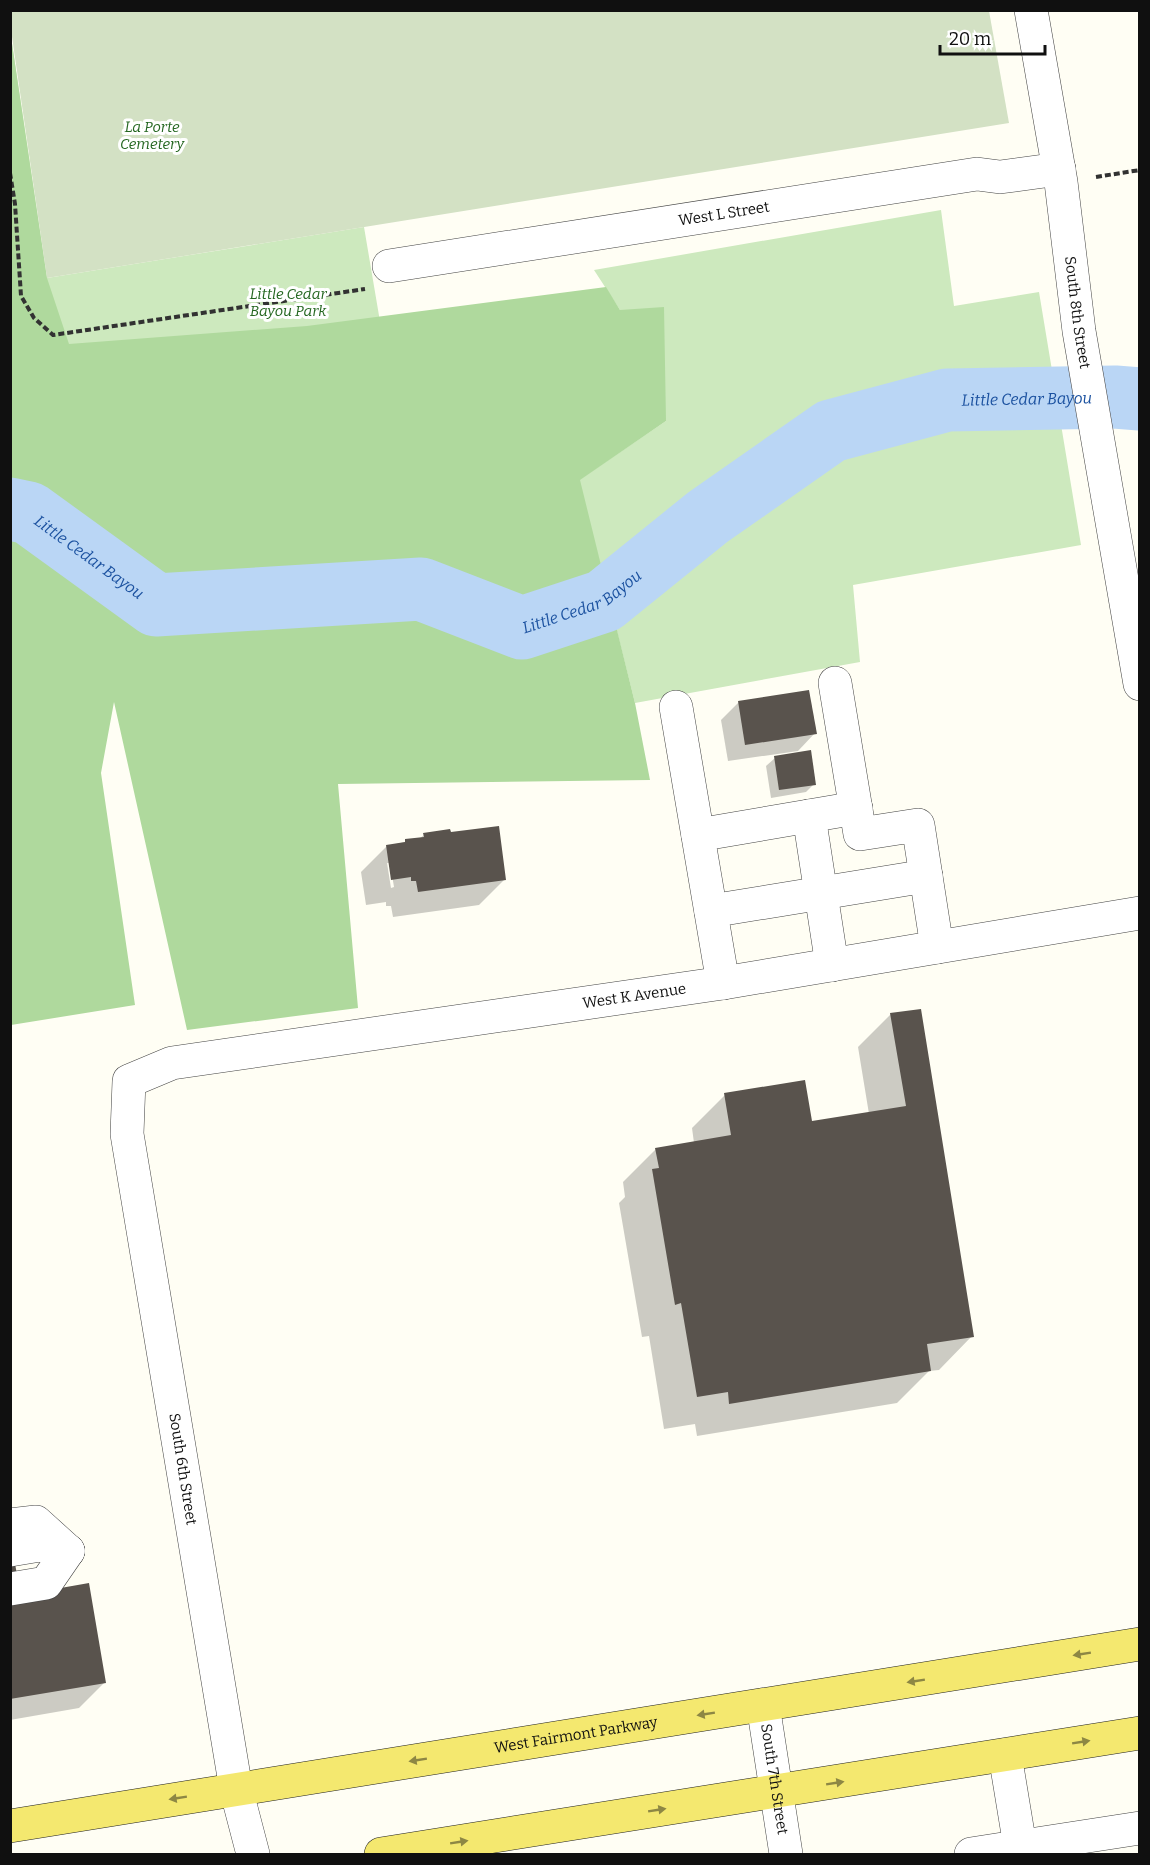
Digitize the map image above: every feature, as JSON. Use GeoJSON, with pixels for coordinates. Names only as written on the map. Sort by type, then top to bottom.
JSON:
{"type":"FeatureCollection","features":[{"type":"Feature","properties":{"kind":"main road","name":"West Fairmont Parkway"},"geometry":{"type":"LineString","coordinates":[[10,1826],[1140,1644]]}},
{"type":"Feature","properties":{"kind":"main road"},"geometry":{"type":"LineString","coordinates":[[381,1854],[1140,1733]]}},
{"type":"Feature","properties":{"kind":"street","name":"South 8th Street"},"geometry":{"type":"LineString","coordinates":[[1031,10],[1059,169],[1079,330],[1140,684]]}},
{"type":"Feature","properties":{"kind":"street","name":"West L Street"},"geometry":{"type":"LineString","coordinates":[[389,266],[977,174],[1000,177],[1059,169]]}},
{"type":"Feature","properties":{"kind":"street"},"geometry":{"type":"LineString","coordinates":[[835,682],[860,834],[918,825],[937,948]]}},
{"type":"Feature","properties":{"kind":"street"},"geometry":{"type":"LineString","coordinates":[[676,707],[723,983]]}},
{"type":"Feature","properties":{"kind":"street"},"geometry":{"type":"LineString","coordinates":[[698,835],[856,808]]}},
{"type":"Feature","properties":{"kind":"street"},"geometry":{"type":"LineString","coordinates":[[809,816],[832,965]]}},
{"type":"Feature","properties":{"kind":"street"},"geometry":{"type":"LineString","coordinates":[[711,911],[926,876]]}},
{"type":"Feature","properties":{"kind":"street","name":"West K Avenue"},"geometry":{"type":"LineString","coordinates":[[129,1081],[172,1063],[723,983],[1140,913]]}},
{"type":"Feature","properties":{"kind":"street","name":"South 6th Street"},"geometry":{"type":"LineString","coordinates":[[129,1081],[127,1134],[236,1789],[253,1854]]}},
{"type":"Feature","properties":{"kind":"street"},"geometry":{"type":"LineString","coordinates":[[10,1526],[36,1522],[68,1551]]}},
{"type":"Feature","properties":{"kind":"street"},"geometry":{"type":"LineString","coordinates":[[10,1550],[40,1545],[68,1551]]}},
{"type":"Feature","properties":{"kind":"street"},"geometry":{"type":"LineString","coordinates":[[10,1570],[43,1565],[68,1551]]}},
{"type":"Feature","properties":{"kind":"street"},"geometry":{"type":"LineString","coordinates":[[10,1589],[46,1583],[68,1551]]}},
{"type":"Feature","properties":{"kind":"street","name":"South 7th Street"},"geometry":{"type":"LineString","coordinates":[[764,1705],[786,1854]]}},
{"type":"Feature","properties":{"kind":"street"},"geometry":{"type":"LineString","coordinates":[[1005,1755],[1020,1846]]}},
{"type":"Feature","properties":{"kind":"street"},"geometry":{"type":"LineString","coordinates":[[970,1854],[1140,1828]]}},
{"type":"Feature","properties":{"kind":"green space","name":"La Porte Cemetery"},"geometry":{"type":"Polygon","coordinates":[[[10,11],[989,11],[1009,123],[47,278],[10,11]]]}},
{"type":"Feature","properties":{"kind":"green space","name":"Little Cedar Bayou Park"},"geometry":{"type":"Polygon","coordinates":[[[10,30],[47,278],[364,227],[385,351],[11,411],[10,30]]]}},
{"type":"Feature","properties":{"kind":"green space"},"geometry":{"type":"Polygon","coordinates":[[[10,30],[47,278],[69,344],[307,326],[606,287],[620,310],[664,307],[666,421],[580,480],[635,703],[650,780],[338,784],[358,1008],[187,1030],[114,702],[101,773],[135,1005],[11,1025],[10,30]]]}},
{"type":"Feature","properties":{"kind":"green space"},"geometry":{"type":"Polygon","coordinates":[[[941,210],[954,306],[1039,292],[1081,545],[853,585],[860,662],[635,703],[579,480],[666,421],[620,310],[594,270],[941,210]]]}},
{"type":"Feature","properties":{"kind":"building"},"geometry":{"type":"Polygon","coordinates":[[[809,690],[817,734],[745,745],[738,701],[809,690]]]}},
{"type":"Feature","properties":{"kind":"building"},"geometry":{"type":"Polygon","coordinates":[[[811,750],[816,785],[779,790],[774,756],[811,750]]]}},
{"type":"Feature","properties":{"kind":"building"},"geometry":{"type":"Polygon","coordinates":[[[499,826],[506,880],[418,892],[416,881],[411,881],[411,877],[391,880],[386,845],[405,842],[405,839],[424,837],[423,833],[499,826]]]}},
{"type":"Feature","properties":{"kind":"building"},"geometry":{"type":"Polygon","coordinates":[[[921,1009],[974,1337],[927,1344],[931,1371],[729,1404],[728,1392],[697,1397],[681,1303],[675,1305],[652,1169],[659,1168],[655,1148],[731,1135],[724,1093],[805,1080],[812,1121],[906,1106],[890,1013],[921,1009]]]}},
{"type":"Feature","properties":{"kind":"building"},"geometry":{"type":"Polygon","coordinates":[[[10,1538],[21,1595],[89,1583],[106,1683],[10,1699],[10,1538]]]}},
{"type":"Feature","properties":{"kind":"waterway","name":"Little Cedar Bayou"},"geometry":{"type":"LineString","coordinates":[[10,509],[29,513],[156,605],[421,589],[522,628],[604,601],[708,517],[831,431],[947,400],[1115,397],[1140,399]]}}]}
